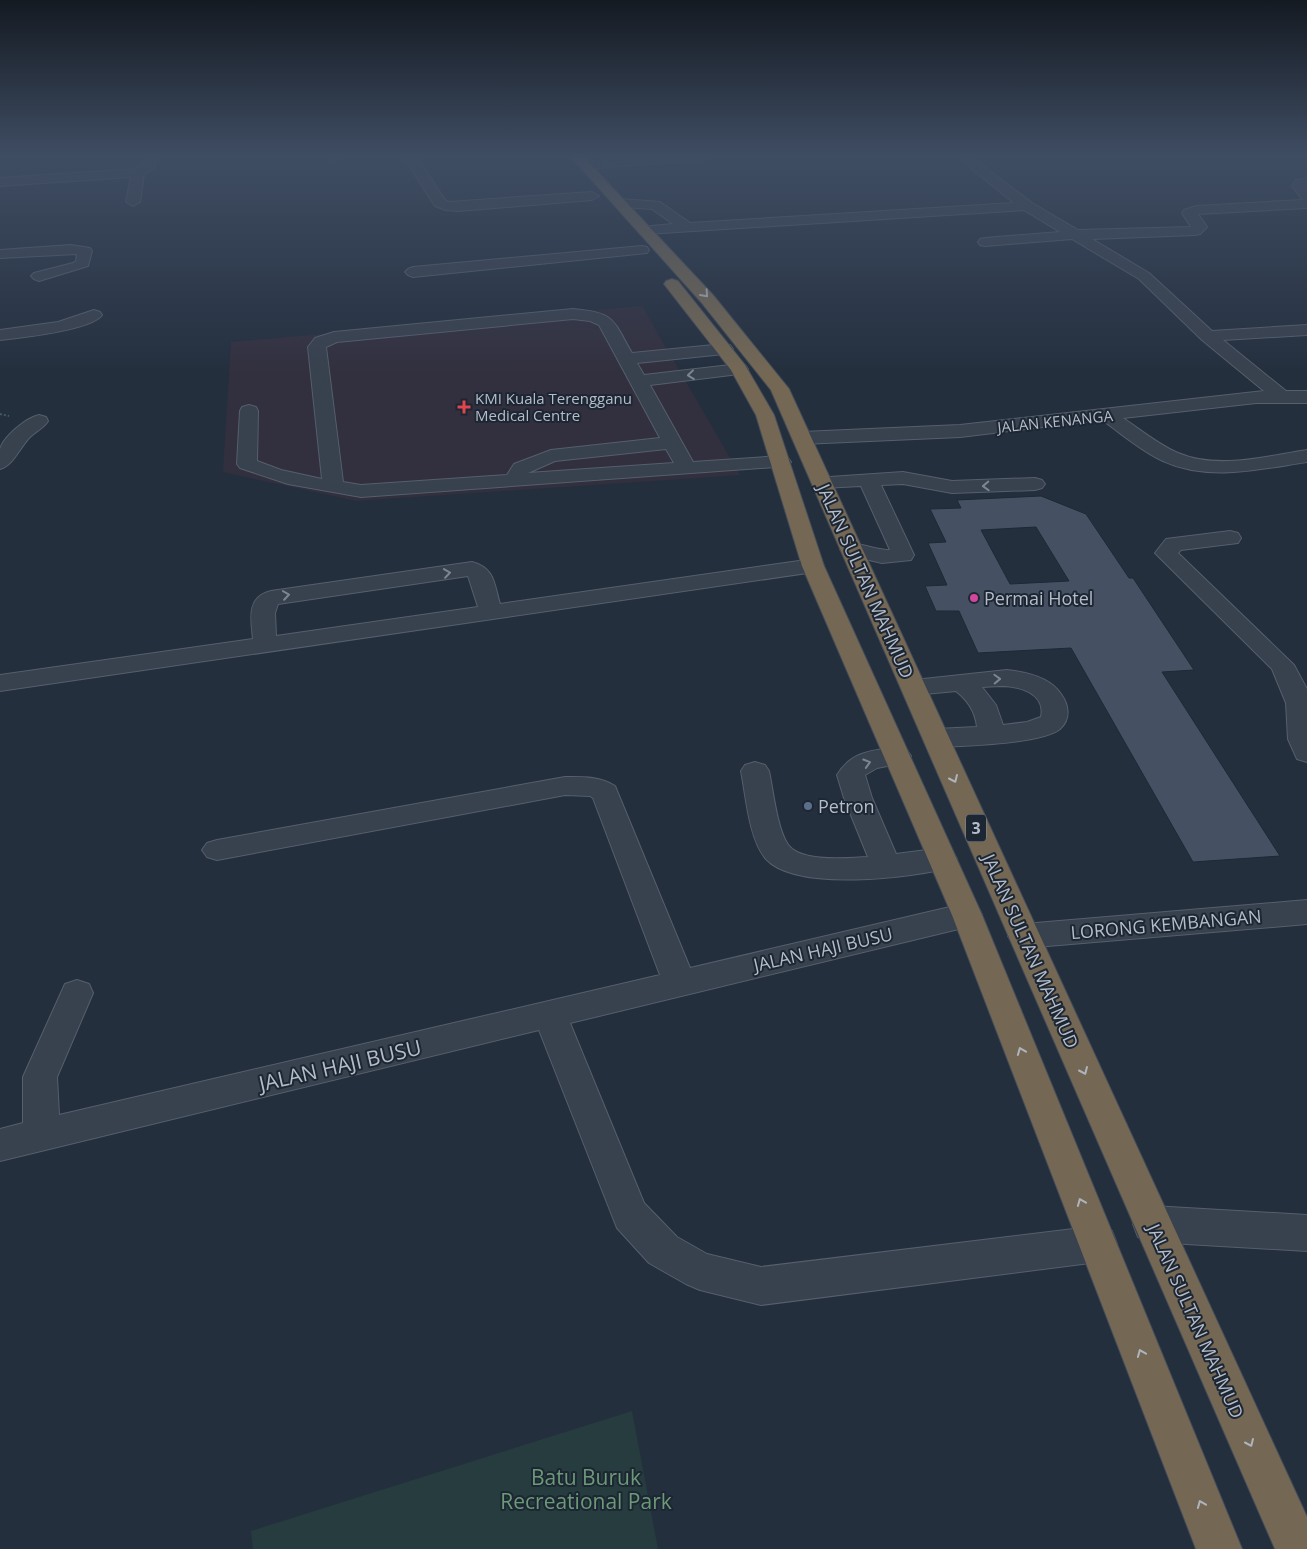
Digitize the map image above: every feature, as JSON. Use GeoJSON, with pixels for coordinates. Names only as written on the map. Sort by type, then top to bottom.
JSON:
{"type":"FeatureCollection","features":[{"type":"Feature","properties":{"kind":"highway","name":"JALAN SULTAN MAHMUD"},"geometry":{"type":"LineString","coordinates":[[635,228],[684,297],[732,359],[765,415],[813,566],[967,915],[1219,1549]]}},
{"type":"Feature","properties":{"kind":"highway","name":"JALAN SULTAN MAHMUD"},"geometry":{"type":"LineString","coordinates":[[644,240],[706,295],[749,346],[780,389],[1298,1549]]}},
{"type":"Feature","properties":{"kind":"street"},"geometry":{"type":"LineString","coordinates":[[412,272],[644,240],[682,228]]}},
{"type":"Feature","properties":{"kind":"street"},"geometry":{"type":"LineString","coordinates":[[1062,228],[1144,276],[1208,336],[1280,396]]}},
{"type":"Feature","properties":{"kind":"street"},"geometry":{"type":"LineString","coordinates":[[985,242],[1072,235],[1195,231],[1199,228]]}},
{"type":"Feature","properties":{"kind":"street"},"geometry":{"type":"LineString","coordinates":[[0,254],[70,249],[85,251],[83,263],[78,266],[39,276]]}},
{"type":"Feature","properties":{"kind":"street"},"geometry":{"type":"LineString","coordinates":[[333,487],[317,347],[321,342],[334,338],[574,314],[594,316],[606,322],[686,467]]}},
{"type":"Feature","properties":{"kind":"street"},"geometry":{"type":"LineString","coordinates":[[0,335],[41,331],[80,321],[94,315]]}},
{"type":"Feature","properties":{"kind":"street"},"geometry":{"type":"LineString","coordinates":[[1208,336],[1307,330]]}},
{"type":"Feature","properties":{"kind":"street"},"geometry":{"type":"LineString","coordinates":[[626,359],[732,359]]}},
{"type":"Feature","properties":{"kind":"street"},"geometry":{"type":"LineString","coordinates":[[638,380],[732,359]]}},
{"type":"Feature","properties":{"kind":"street","name":"JALAN KENANGA"},"geometry":{"type":"LineString","coordinates":[[802,438],[960,432],[1256,396],[1307,397]]}},
{"type":"Feature","properties":{"kind":"street"},"geometry":{"type":"LineString","coordinates":[[249,411],[247,464],[259,470],[333,487],[361,491],[686,467],[781,462]]}},
{"type":"Feature","properties":{"kind":"street"},"geometry":{"type":"LineString","coordinates":[[1107,415],[1170,456],[1189,464],[1225,467],[1307,456]]}},
{"type":"Feature","properties":{"kind":"street"},"geometry":{"type":"LineString","coordinates":[[0,463],[20,435],[30,425],[39,421]]}},
{"type":"Feature","properties":{"kind":"street"},"geometry":{"type":"LineString","coordinates":[[514,480],[521,468],[531,462],[551,456],[672,442]]}},
{"type":"Feature","properties":{"kind":"street"},"geometry":{"type":"LineString","coordinates":[[822,482],[902,478],[952,488],[1035,484]]}},
{"type":"Feature","properties":{"kind":"street"},"geometry":{"type":"LineString","coordinates":[[852,549],[873,557],[884,558],[903,555],[868,480]]}},
{"type":"Feature","properties":{"kind":"street"},"geometry":{"type":"LineString","coordinates":[[1230,538],[1174,544],[1166,553],[1282,665],[1293,685],[1304,715],[1300,742],[1307,753]]}},
{"type":"Feature","properties":{"kind":"street"},"geometry":{"type":"LineString","coordinates":[[0,683],[813,566]]}},
{"type":"Feature","properties":{"kind":"street"},"geometry":{"type":"LineString","coordinates":[[265,645],[263,613],[265,603],[271,598],[472,569],[480,574],[491,613]]}},
{"type":"Feature","properties":{"kind":"street"},"geometry":{"type":"LineString","coordinates":[[914,686],[1000,678],[1021,680],[1041,688],[1050,696],[1054,704],[1056,716],[1051,723],[1042,728],[990,735],[936,738]]}},
{"type":"Feature","properties":{"kind":"street"},"geometry":{"type":"LineString","coordinates":[[961,682],[977,696],[983,705],[989,720],[990,735]]}},
{"type":"Feature","properties":{"kind":"street"},"geometry":{"type":"LineString","coordinates":[[886,865],[858,798],[851,775],[853,769],[859,765],[897,756]]}},
{"type":"Feature","properties":{"kind":"street"},"geometry":{"type":"LineString","coordinates":[[755,771],[771,839],[777,852],[792,862],[820,869],[942,859]]}},
{"type":"Feature","properties":{"kind":"street"},"geometry":{"type":"LineString","coordinates":[[217,850],[565,786],[596,787],[605,794],[680,984]]}},
{"type":"Feature","properties":{"kind":"street","name":"LORONG KEMBANGAN"},"geometry":{"type":"LineString","coordinates":[[1024,936],[1307,912]]}},
{"type":"Feature","properties":{"kind":"street","name":"JALAN HAJI BUSU"},"geometry":{"type":"LineString","coordinates":[[0,1145],[967,915]]}},
{"type":"Feature","properties":{"kind":"street"},"geometry":{"type":"LineString","coordinates":[[41,1136],[40,1077],[77,993]]}},
{"type":"Feature","properties":{"kind":"street"},"geometry":{"type":"LineString","coordinates":[[550,1014],[630,1215],[663,1250],[700,1271],[762,1286],[1098,1244]]}},
{"type":"Feature","properties":{"kind":"street"},"geometry":{"type":"LineString","coordinates":[[1152,1224],[1307,1233]]}},
{"type":"Feature","properties":{"kind":"shaded area","name":"KMI Kuala Terengganu Medical Centre"},"geometry":{"type":"Polygon","coordinates":[[[642,306],[740,475],[356,501],[223,472],[231,342],[642,306]]]}},
{"type":"Feature","properties":{"kind":"green space","name":"Batu Buruk Recreational Park"},"geometry":{"type":"Polygon","coordinates":[[[632,1411],[658,1549],[253,1549],[251,1531],[632,1411]]]}},
{"type":"Feature","properties":{"kind":"building"},"geometry":{"type":"Polygon","coordinates":[[[1041,496],[1086,514],[1129,578],[1133,578],[1194,670],[1162,672],[1280,856],[1193,862],[1071,648],[978,653],[959,611],[936,611],[925,586],[947,585],[928,543],[946,542],[930,509],[961,508],[957,500],[1041,496]],[[1036,527],[981,530],[1010,584],[1069,581],[1036,527]]]}},
{"type":"Feature","properties":{"kind":"place","name":"KMI Kuala Terengganu Medical Centre"},"geometry":{"type":"Point","coordinates":[464,407]}},
{"type":"Feature","properties":{"kind":"place","name":"Permai Hotel"},"geometry":{"type":"Point","coordinates":[974,598]}},
{"type":"Feature","properties":{"kind":"place","name":"Petron"},"geometry":{"type":"Point","coordinates":[808,806]}}]}
